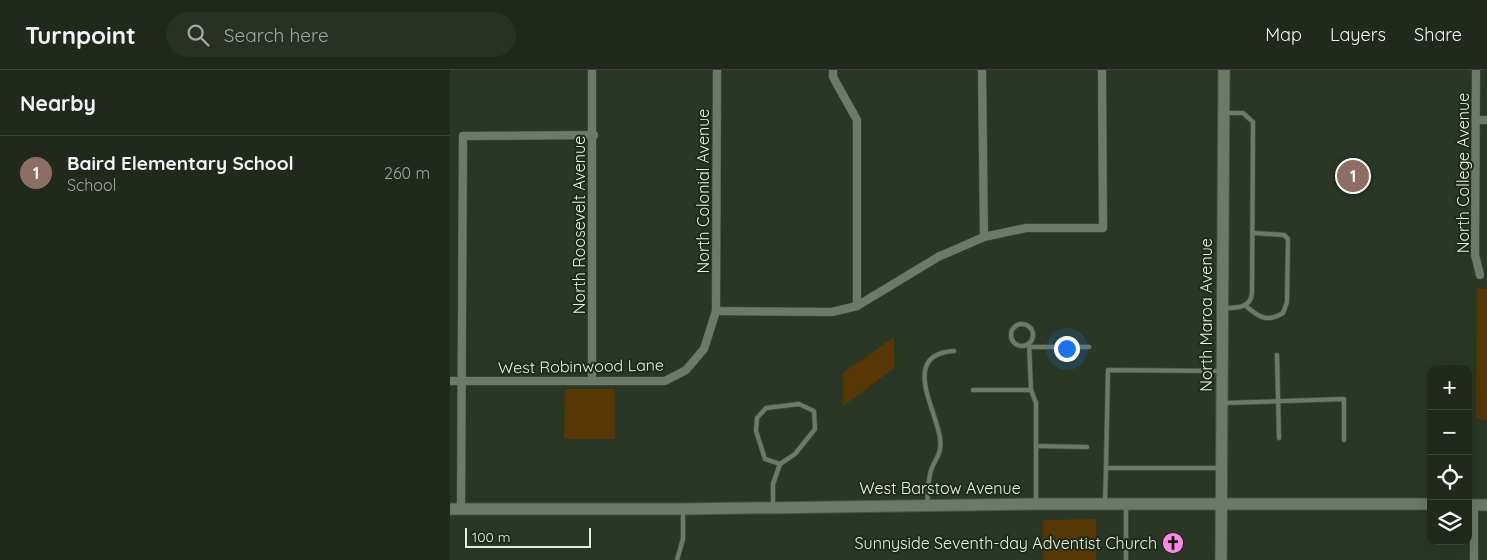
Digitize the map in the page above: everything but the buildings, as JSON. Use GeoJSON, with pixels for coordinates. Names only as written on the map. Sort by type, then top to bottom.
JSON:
{"type":"FeatureCollection","features":[{"type":"Feature","properties":{"kind":"street","name":"North Roosevelt Avenue"},"geometry":{"type":"LineString","coordinates":[[592,70],[594,135],[592,380]]}},
{"type":"Feature","properties":{"kind":"street","name":"North Colonial Avenue"},"geometry":{"type":"LineString","coordinates":[[716,312],[717,70]]}},
{"type":"Feature","properties":{"kind":"street"},"geometry":{"type":"LineString","coordinates":[[833,70],[833,76],[856,120],[858,306]]}},
{"type":"Feature","properties":{"kind":"street"},"geometry":{"type":"LineString","coordinates":[[982,70],[984,237]]}},
{"type":"Feature","properties":{"kind":"street"},"geometry":{"type":"LineString","coordinates":[[716,312],[832,312],[858,306],[938,256],[984,237],[1026,228],[1103,228],[1102,70]]}},
{"type":"Feature","properties":{"kind":"street","name":"North Maroa Avenue"},"geometry":{"type":"LineString","coordinates":[[1222,560],[1224,70]]}},
{"type":"Feature","properties":{"kind":"street","name":"North College Avenue"},"geometry":{"type":"LineString","coordinates":[[1476,70],[1475,255],[1480,275]]}},
{"type":"Feature","properties":{"kind":"street"},"geometry":{"type":"LineString","coordinates":[[1476,120],[1487,120]]}},
{"type":"Feature","properties":{"kind":"street"},"geometry":{"type":"LineString","coordinates":[[456,509],[462,381],[463,136],[594,135]]}},
{"type":"Feature","properties":{"kind":"street","name":"West Robinwood Lane"},"geometry":{"type":"LineString","coordinates":[[450,381],[665,381],[686,370],[704,349],[716,312]]}},
{"type":"Feature","properties":{"kind":"street","name":"West Barstow Avenue"},"geometry":{"type":"LineString","coordinates":[[456,509],[683,509],[1221,503],[1427,504]]}},
{"type":"Feature","properties":{"kind":"street"},"geometry":{"type":"LineString","coordinates":[[1472,505],[1487,505]]}},
{"type":"Feature","properties":{"kind":"street"},"geometry":{"type":"LineString","coordinates":[[1472,523],[1474,560]]}},
{"type":"Feature","properties":{"kind":"lane"},"geometry":{"type":"LineString","coordinates":[[1222,308],[1239,308],[1245,305],[1252,297],[1253,233],[1253,122],[1243,113],[1224,113]]}},
{"type":"Feature","properties":{"kind":"lane"},"geometry":{"type":"LineString","coordinates":[[1245,305],[1257,316],[1270,319],[1283,313],[1287,302],[1288,239],[1284,234],[1253,233]]}},
{"type":"Feature","properties":{"kind":"lane"},"geometry":{"type":"LineString","coordinates":[[1036,504],[1036,403],[1032,390],[1029,345],[1032,336],[1031,330],[1026,325],[1016,326],[1012,331],[1013,341],[1019,345],[1029,345],[1089,347]]}},
{"type":"Feature","properties":{"kind":"lane"},"geometry":{"type":"LineString","coordinates":[[927,505],[930,472],[940,456],[940,438],[928,399],[925,375],[926,364],[932,357],[942,352],[954,351]]}},
{"type":"Feature","properties":{"kind":"lane"},"geometry":{"type":"LineString","coordinates":[[1277,355],[1279,438]]}},
{"type":"Feature","properties":{"kind":"lane"},"geometry":{"type":"LineString","coordinates":[[1105,504],[1108,370],[1222,371]]}},
{"type":"Feature","properties":{"kind":"lane"},"geometry":{"type":"LineString","coordinates":[[973,390],[1032,390]]}},
{"type":"Feature","properties":{"kind":"lane"},"geometry":{"type":"LineString","coordinates":[[1222,404],[1344,399],[1344,440]]}},
{"type":"Feature","properties":{"kind":"lane"},"geometry":{"type":"LineString","coordinates":[[773,507],[773,484],[780,464],[795,454],[815,428],[814,411],[799,404],[774,407],[766,408],[757,418],[756,431],[765,459],[780,464]]}},
{"type":"Feature","properties":{"kind":"lane"},"geometry":{"type":"LineString","coordinates":[[1036,446],[1087,447]]}},
{"type":"Feature","properties":{"kind":"lane"},"geometry":{"type":"LineString","coordinates":[[1106,468],[1221,468]]}},
{"type":"Feature","properties":{"kind":"lane"},"geometry":{"type":"LineString","coordinates":[[1126,504],[1126,560]]}},
{"type":"Feature","properties":{"kind":"lane"},"geometry":{"type":"LineString","coordinates":[[677,560],[683,539],[683,509]]}},
{"type":"Feature","properties":{"kind":"shaded area"},"geometry":{"type":"Polygon","coordinates":[[[1477,288],[1487,289],[1487,421],[1476,417],[1477,288]]]}},
{"type":"Feature","properties":{"kind":"shaded area"},"geometry":{"type":"Polygon","coordinates":[[[894,337],[894,368],[843,406],[843,373],[894,337]]]}},
{"type":"Feature","properties":{"kind":"shaded area"},"geometry":{"type":"Polygon","coordinates":[[[565,389],[615,389],[615,439],[564,439],[565,389]]]}},
{"type":"Feature","properties":{"kind":"shaded area"},"geometry":{"type":"Polygon","coordinates":[[[1096,519],[1096,560],[1043,560],[1043,520],[1096,519]]]}},
{"type":"Feature","properties":{"kind":"place","name":"Baird Elementary School"},"geometry":{"type":"Point","coordinates":[1353,176]}},
{"type":"Feature","properties":{"kind":"place","name":"Sunnyside Seventh-day Adventist Church"},"geometry":{"type":"Point","coordinates":[1173,543]}}]}
